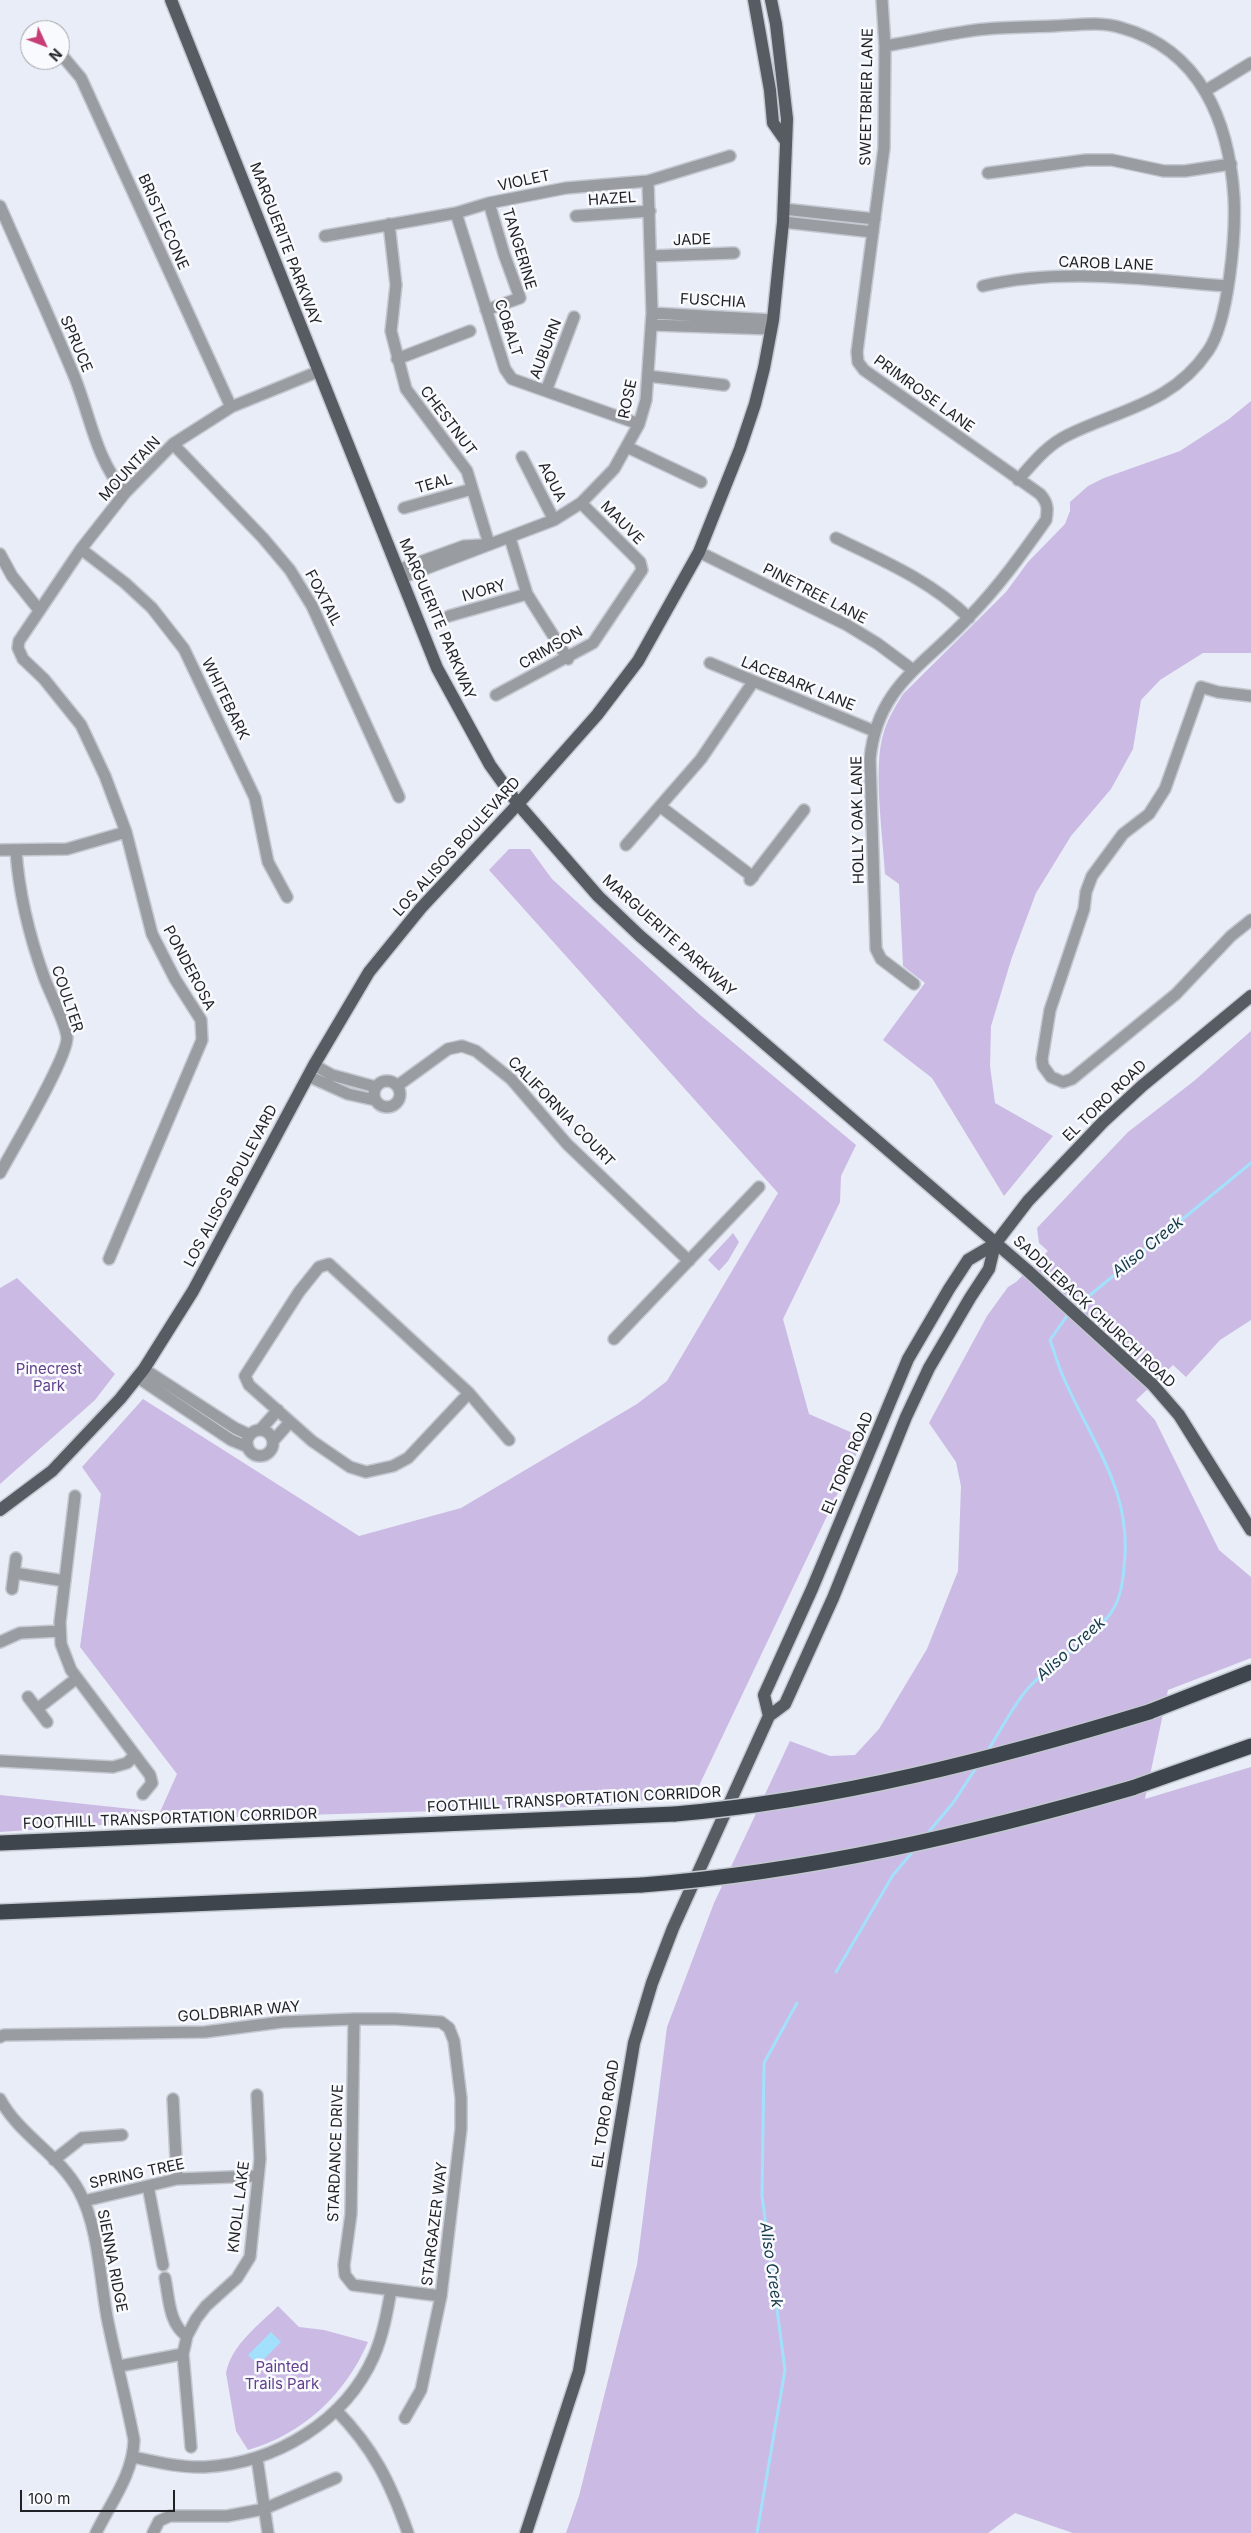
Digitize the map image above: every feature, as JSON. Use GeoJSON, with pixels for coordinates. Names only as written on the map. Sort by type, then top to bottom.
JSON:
{"type":"FeatureCollection","features":[{"type":"Feature","properties":{"kind":"highway","name":"FOOTHILL TRANSPORTATION CORRIDOR"},"geometry":{"type":"LineString","coordinates":[[0,1843],[675,1814],[751,1805],[851,1788],[948,1768],[1038,1746],[1149,1712],[1251,1672]]}},
{"type":"Feature","properties":{"kind":"highway"},"geometry":{"type":"LineString","coordinates":[[0,1912],[642,1885],[741,1874],[895,1848],[978,1829],[1132,1788],[1251,1746]]}},
{"type":"Feature","properties":{"kind":"main road","name":"MARGUERITE PARKWAY"},"geometry":{"type":"LineString","coordinates":[[171,0],[225,132],[317,372],[437,668],[465,723],[490,765],[518,804],[598,896],[640,936],[995,1244]]}},
{"type":"Feature","properties":{"kind":"main road"},"geometry":{"type":"LineString","coordinates":[[754,0],[770,90],[773,123],[785,140]]}},
{"type":"Feature","properties":{"kind":"main road","name":"LOS ALISOS BOULEVARD"},"geometry":{"type":"LineString","coordinates":[[0,1510],[52,1470],[100,1420],[141,1373],[193,1291],[311,1070],[369,972],[421,908],[518,804],[597,715],[638,661],[699,552],[752,413],[764,368],[772,325],[784,216],[787,119],[776,24],[771,0]]}},
{"type":"Feature","properties":{"kind":"main road","name":"EL TORO ROAD"},"geometry":{"type":"LineString","coordinates":[[769,1716],[764,1695],[816,1580],[908,1359],[948,1288],[968,1260],[995,1244],[1028,1201],[1103,1122],[1142,1086],[1251,996]]}},
{"type":"Feature","properties":{"kind":"main road","name":"EL TORO ROAD"},"geometry":{"type":"LineString","coordinates":[[526,2533],[579,2371],[639,2028],[652,1984],[674,1928],[769,1716],[785,1704],[833,1598],[910,1409],[929,1368],[989,1269],[995,1244]]}},
{"type":"Feature","properties":{"kind":"main road","name":"SADDLEBACK CHURCH ROAD"},"geometry":{"type":"LineString","coordinates":[[995,1244],[1027,1270],[1153,1385],[1179,1415],[1251,1530]]}},
{"type":"Feature","properties":{"kind":"street","name":"SWEETBRIER LANE"},"geometry":{"type":"LineString","coordinates":[[874,225],[884,148],[885,46],[882,0]]}},
{"type":"Feature","properties":{"kind":"street"},"geometry":{"type":"LineString","coordinates":[[885,46],[984,29],[1084,24],[1121,27],[1158,42],[1177,55],[1193,72],[1205,91],[1219,124],[1230,164],[1234,209],[1224,314],[1209,350],[1185,380],[1154,401],[1067,435],[1042,452],[1018,480]]}},
{"type":"Feature","properties":{"kind":"street"},"geometry":{"type":"LineString","coordinates":[[1205,91],[1251,63]]}},
{"type":"Feature","properties":{"kind":"street","name":"BRISTLECONE"},"geometry":{"type":"LineString","coordinates":[[70,65],[81,78],[231,408]]}},
{"type":"Feature","properties":{"kind":"street","name":"VIOLET"},"geometry":{"type":"LineString","coordinates":[[324,236],[456,213],[566,188],[648,181],[730,156]]}},
{"type":"Feature","properties":{"kind":"street"},"geometry":{"type":"LineString","coordinates":[[988,173],[1086,160],[1112,160],[1164,171],[1185,171],[1230,164]]}},
{"type":"Feature","properties":{"kind":"street","name":"ROSE"},"geometry":{"type":"LineString","coordinates":[[399,574],[464,546],[489,544],[510,538],[554,520],[581,503],[614,469],[639,424],[646,400],[652,313],[648,181]]}},
{"type":"Feature","properties":{"kind":"street","name":"TANGERINE"},"geometry":{"type":"LineString","coordinates":[[486,310],[520,298],[504,254],[490,204]]}},
{"type":"Feature","properties":{"kind":"street","name":"SPRUCE"},"geometry":{"type":"LineString","coordinates":[[0,206],[75,380],[100,454],[110,474],[125,493]]}},
{"type":"Feature","properties":{"kind":"street","name":"HAZEL"},"geometry":{"type":"LineString","coordinates":[[576,216],[650,211]]}},
{"type":"Feature","properties":{"kind":"street","name":"COBALT"},"geometry":{"type":"LineString","coordinates":[[456,213],[505,369],[512,379],[639,424]]}},
{"type":"Feature","properties":{"kind":"street"},"geometry":{"type":"LineString","coordinates":[[784,216],[874,225]]}},
{"type":"Feature","properties":{"kind":"street","name":"CHESTNUT"},"geometry":{"type":"LineString","coordinates":[[389,224],[396,285],[391,330],[406,389],[467,471],[489,544]]}},
{"type":"Feature","properties":{"kind":"street","name":"PRIMROSE LANE"},"geometry":{"type":"LineString","coordinates":[[874,225],[857,352],[858,362],[864,370],[1040,494],[1046,501],[1048,509],[1046,520]]}},
{"type":"Feature","properties":{"kind":"street","name":"JADE"},"geometry":{"type":"LineString","coordinates":[[651,256],[734,253]]}},
{"type":"Feature","properties":{"kind":"street","name":"CAROB LANE"},"geometry":{"type":"LineString","coordinates":[[983,286],[1015,278],[1083,276],[1228,286]]}},
{"type":"Feature","properties":{"kind":"street","name":"FUSCHIA"},"geometry":{"type":"LineString","coordinates":[[652,313],[772,325]]}},
{"type":"Feature","properties":{"kind":"street","name":"AUBURN"},"geometry":{"type":"LineString","coordinates":[[546,391],[574,317]]}},
{"type":"Feature","properties":{"kind":"street","name":"FUSCHIA"},"geometry":{"type":"LineString","coordinates":[[651,325],[772,325]]}},
{"type":"Feature","properties":{"kind":"street"},"geometry":{"type":"LineString","coordinates":[[397,359],[470,331]]}},
{"type":"Feature","properties":{"kind":"street","name":"MOUNTAIN"},"geometry":{"type":"LineString","coordinates":[[18,648],[25,631],[81,549],[125,493],[173,444],[231,408],[317,372]]}},
{"type":"Feature","properties":{"kind":"street"},"geometry":{"type":"LineString","coordinates":[[648,376],[724,385]]}},
{"type":"Feature","properties":{"kind":"street","name":"FOXTAIL"},"geometry":{"type":"LineString","coordinates":[[173,444],[263,538],[290,570],[312,606],[400,797]]}},
{"type":"Feature","properties":{"kind":"street"},"geometry":{"type":"LineString","coordinates":[[627,447],[701,482]]}},
{"type":"Feature","properties":{"kind":"street","name":"AQUA"},"geometry":{"type":"LineString","coordinates":[[522,457],[554,520]]}},
{"type":"Feature","properties":{"kind":"street","name":"TEAL"},"geometry":{"type":"LineString","coordinates":[[404,508],[472,489]]}},
{"type":"Feature","properties":{"kind":"street","name":"MAUVE"},"geometry":{"type":"LineString","coordinates":[[581,503],[642,566]]}},
{"type":"Feature","properties":{"kind":"street","name":"HOLLY OAK LANE"},"geometry":{"type":"LineString","coordinates":[[914,984],[881,959],[876,949],[870,759],[874,731],[886,702],[913,670],[969,618],[1008,574],[1046,520]]}},
{"type":"Feature","properties":{"kind":"street"},"geometry":{"type":"LineString","coordinates":[[510,538],[527,594],[568,659]]}},
{"type":"Feature","properties":{"kind":"street"},"geometry":{"type":"LineString","coordinates":[[836,538],[920,579],[949,599],[969,618]]}},
{"type":"Feature","properties":{"kind":"street","name":"WHITEBARK"},"geometry":{"type":"LineString","coordinates":[[81,549],[125,583],[152,608],[184,649],[255,798],[268,862],[287,897]]}},
{"type":"Feature","properties":{"kind":"street","name":"PINETREE LANE"},"geometry":{"type":"LineString","coordinates":[[699,552],[847,625],[878,644],[913,670]]}},
{"type":"Feature","properties":{"kind":"street"},"geometry":{"type":"LineString","coordinates":[[0,554],[12,576],[39,610]]}},
{"type":"Feature","properties":{"kind":"street","name":"CRIMSON"},"geometry":{"type":"LineString","coordinates":[[496,695],[584,650],[596,639],[642,570],[642,566]]}},
{"type":"Feature","properties":{"kind":"street","name":"IVORY"},"geometry":{"type":"LineString","coordinates":[[449,616],[527,594]]}},
{"type":"Feature","properties":{"kind":"street","name":"PONDEROSA"},"geometry":{"type":"LineString","coordinates":[[18,648],[23,659],[44,679],[81,726],[105,776],[126,832],[152,934],[175,979],[201,1020],[202,1040],[109,1259]]}},
{"type":"Feature","properties":{"kind":"street","name":"LACEBARK LANE"},"geometry":{"type":"LineString","coordinates":[[710,663],[874,731]]}},
{"type":"Feature","properties":{"kind":"street"},"geometry":{"type":"LineString","coordinates":[[626,845],[701,759],[753,682]]}},
{"type":"Feature","properties":{"kind":"street"},"geometry":{"type":"LineString","coordinates":[[1251,696],[1218,692],[1202,686],[1165,789],[1158,803],[1149,814],[1123,834],[1092,876],[1050,1010],[1042,1059],[1051,1077],[1062,1082],[1072,1079],[1176,994],[1231,936],[1251,920]]}},
{"type":"Feature","properties":{"kind":"street"},"geometry":{"type":"LineString","coordinates":[[661,807],[752,879],[804,810]]}},
{"type":"Feature","properties":{"kind":"street"},"geometry":{"type":"LineString","coordinates":[[0,850],[67,849],[126,832]]}},
{"type":"Feature","properties":{"kind":"street","name":"COULTER"},"geometry":{"type":"LineString","coordinates":[[0,1173],[44,1093],[63,1053],[67,1037],[39,962],[23,911],[16,851]]}},
{"type":"Feature","properties":{"kind":"street","name":"CALIFORNIA COURT"},"geometry":{"type":"LineString","coordinates":[[397,1086],[448,1049],[462,1046],[476,1051],[511,1079],[567,1144],[689,1261]]}},
{"type":"Feature","properties":{"kind":"street"},"geometry":{"type":"LineString","coordinates":[[311,1070],[376,1087],[386,1081],[397,1086],[400,1095],[392,1105],[384,1106],[375,1100],[348,1094],[311,1070]]}},
{"type":"Feature","properties":{"kind":"street"},"geometry":{"type":"LineString","coordinates":[[375,1100],[376,1087]]}},
{"type":"Feature","properties":{"kind":"street"},"geometry":{"type":"LineString","coordinates":[[614,1340],[759,1187]]}},
{"type":"Feature","properties":{"kind":"street"},"geometry":{"type":"LineString","coordinates":[[469,1393],[416,1452],[402,1462],[377,1471],[366,1472],[350,1468],[312,1441],[246,1382],[246,1373],[293,1301],[316,1270],[326,1264],[336,1268],[469,1393],[509,1440]]}},
{"type":"Feature","properties":{"kind":"street"},"geometry":{"type":"LineString","coordinates":[[141,1373],[234,1428],[268,1433],[273,1441]]}},
{"type":"Feature","properties":{"kind":"street"},"geometry":{"type":"LineString","coordinates":[[141,1373],[231,1440],[248,1447],[253,1454],[265,1455],[271,1449],[273,1441],[290,1422]]}},
{"type":"Feature","properties":{"kind":"street"},"geometry":{"type":"LineString","coordinates":[[248,1447],[255,1432],[278,1410]]}},
{"type":"Feature","properties":{"kind":"street"},"geometry":{"type":"LineString","coordinates":[[75,1496],[60,1631],[63,1652],[78,1678],[150,1776],[152,1784],[143,1794]]}},
{"type":"Feature","properties":{"kind":"street"},"geometry":{"type":"LineString","coordinates":[[12,1589],[16,1558]]}},
{"type":"Feature","properties":{"kind":"street"},"geometry":{"type":"LineString","coordinates":[[14,1573],[64,1582]]}},
{"type":"Feature","properties":{"kind":"street"},"geometry":{"type":"LineString","coordinates":[[0,1642],[20,1633],[60,1631]]}},
{"type":"Feature","properties":{"kind":"street"},"geometry":{"type":"LineString","coordinates":[[37,1709],[78,1678]]}},
{"type":"Feature","properties":{"kind":"street"},"geometry":{"type":"LineString","coordinates":[[28,1697],[47,1722]]}},
{"type":"Feature","properties":{"kind":"street"},"geometry":{"type":"LineString","coordinates":[[0,1761],[113,1767],[127,1764],[136,1756]]}},
{"type":"Feature","properties":{"kind":"street","name":"GOLDBRIAR WAY"},"geometry":{"type":"LineString","coordinates":[[0,2037],[4,2035],[205,2032],[282,2022],[395,2019],[441,2022],[449,2028]]}},
{"type":"Feature","properties":{"kind":"street","name":"STARDANCE DRIVE"},"geometry":{"type":"LineString","coordinates":[[354,2020],[351,2214],[344,2265],[345,2275],[352,2285],[391,2290]]}},
{"type":"Feature","properties":{"kind":"street","name":"STARGAZER WAY"},"geometry":{"type":"LineString","coordinates":[[405,2418],[421,2390],[441,2296],[461,2129],[460,2089],[454,2041],[449,2028]]}},
{"type":"Feature","properties":{"kind":"street","name":"KNOLL LAKE"},"geometry":{"type":"LineString","coordinates":[[191,2447],[183,2354],[187,2336],[206,2306],[237,2278],[250,2257],[260,2158],[257,2096]]}},
{"type":"Feature","properties":{"kind":"street","name":"SIENNA RIDGE"},"geometry":{"type":"LineString","coordinates":[[0,2099],[10,2115],[67,2173],[84,2200],[120,2366],[134,2440],[133,2457]]}},
{"type":"Feature","properties":{"kind":"street"},"geometry":{"type":"LineString","coordinates":[[173,2099],[177,2178]]}},
{"type":"Feature","properties":{"kind":"street"},"geometry":{"type":"LineString","coordinates":[[54,2160],[82,2138],[122,2135]]}},
{"type":"Feature","properties":{"kind":"street","name":"SPRING TREE"},"geometry":{"type":"LineString","coordinates":[[84,2200],[177,2178],[257,2176]]}},
{"type":"Feature","properties":{"kind":"street"},"geometry":{"type":"LineString","coordinates":[[148,2186],[163,2265]]}},
{"type":"Feature","properties":{"kind":"street"},"geometry":{"type":"LineString","coordinates":[[165,2278],[174,2323],[178,2331],[187,2336]]}},
{"type":"Feature","properties":{"kind":"street"},"geometry":{"type":"LineString","coordinates":[[96,2533],[117,2496],[133,2457],[166,2464],[204,2467],[257,2458],[280,2449],[301,2437],[336,2410],[358,2383],[374,2356],[385,2325],[391,2290],[441,2296]]}},
{"type":"Feature","properties":{"kind":"street"},"geometry":{"type":"LineString","coordinates":[[120,2366],[183,2354]]}},
{"type":"Feature","properties":{"kind":"street"},"geometry":{"type":"LineString","coordinates":[[336,2410],[380,2464],[395,2496],[408,2533]]}},
{"type":"Feature","properties":{"kind":"street"},"geometry":{"type":"LineString","coordinates":[[257,2458],[268,2533]]}},
{"type":"Feature","properties":{"kind":"street"},"geometry":{"type":"LineString","coordinates":[[153,2533],[159,2521],[170,2516],[227,2516],[264,2509],[336,2478]]}},
{"type":"Feature","properties":{"kind":"green space"},"geometry":{"type":"Polygon","coordinates":[[[1251,401],[1251,653],[1203,653],[1160,680],[1141,700],[1133,749],[1111,789],[1071,836],[1036,893],[1012,957],[991,1026],[990,1066],[995,1103],[1053,1136],[1004,1196],[932,1078],[883,1040],[925,983],[903,966],[899,884],[885,874],[879,784],[880,749],[883,735],[903,694],[1006,592],[1028,562],[1065,524],[1070,511],[1070,502],[1088,486],[1104,478],[1180,451],[1229,419],[1251,401]]]}},
{"type":"Feature","properties":{"kind":"green space"},"geometry":{"type":"Polygon","coordinates":[[[509,849],[530,849],[552,879],[699,1014],[856,1145],[841,1176],[840,1202],[783,1319],[809,1414],[864,1438],[696,1792],[607,1806],[203,1818],[0,1832],[0,1795],[160,1812],[177,1774],[80,1647],[101,1494],[82,1467],[143,1399],[359,1536],[461,1508],[637,1404],[667,1381],[778,1193],[489,870],[509,849]]]}},
{"type":"Feature","properties":{"kind":"green space"},"geometry":{"type":"Polygon","coordinates":[[[1251,1031],[1251,1320],[1220,1340],[1186,1377],[1173,1365],[1136,1400],[1155,1420],[1219,1550],[1251,1577],[1251,1658],[1168,1690],[1145,1799],[1251,1767],[1251,2533],[1073,2533],[1015,2513],[988,2533],[566,2533],[579,2496],[637,2265],[667,2027],[714,1903],[790,1741],[830,1756],[855,1755],[879,1729],[927,1649],[958,1571],[961,1486],[956,1462],[929,1423],[987,1316],[1008,1287],[1016,1282],[1048,1251],[1039,1243],[1037,1228],[1128,1132],[1194,1081],[1251,1031]]]}},
{"type":"Feature","properties":{"kind":"green space"},"geometry":{"type":"Polygon","coordinates":[[[733,1233],[739,1242],[728,1261],[719,1271],[708,1260],[733,1233]]]}},
{"type":"Feature","properties":{"kind":"green space","name":"Pinecrest Park"},"geometry":{"type":"Polygon","coordinates":[[[17,1278],[115,1374],[95,1400],[0,1484],[0,1288],[17,1278]]]}},
{"type":"Feature","properties":{"kind":"green space","name":"Painted Trails Park"},"geometry":{"type":"Polygon","coordinates":[[[278,2306],[299,2327],[324,2330],[368,2342],[347,2379],[320,2410],[287,2434],[248,2450],[236,2431],[226,2373],[229,2363],[240,2344],[278,2306]]]}},
{"type":"Feature","properties":{"kind":"water"},"geometry":{"type":"Polygon","coordinates":[[[271,2332],[281,2342],[258,2365],[248,2355],[271,2332]]]}},
{"type":"Feature","properties":{"kind":"waterway","name":"Aliso Creek"},"geometry":{"type":"LineString","coordinates":[[1073,1309],[1251,1163]]}},
{"type":"Feature","properties":{"kind":"waterway","name":"Aliso Creek"},"geometry":{"type":"LineString","coordinates":[[987,1752],[1025,1691],[1101,1624],[1116,1604],[1122,1586],[1125,1540],[1123,1516],[1117,1493],[1099,1449],[1059,1367],[1050,1340],[1069,1313]]}},
{"type":"Feature","properties":{"kind":"waterway","name":"Aliso Creek"},"geometry":{"type":"LineString","coordinates":[[927,1834],[953,1803],[978,1765]]}},
{"type":"Feature","properties":{"kind":"waterway","name":"Aliso Creek"},"geometry":{"type":"LineString","coordinates":[[836,1972],[893,1875],[915,1849]]}},
{"type":"Feature","properties":{"kind":"waterway","name":"Aliso Creek"},"geometry":{"type":"LineString","coordinates":[[757,2533],[785,2370],[762,2196],[764,2063],[797,2003]]}}]}
